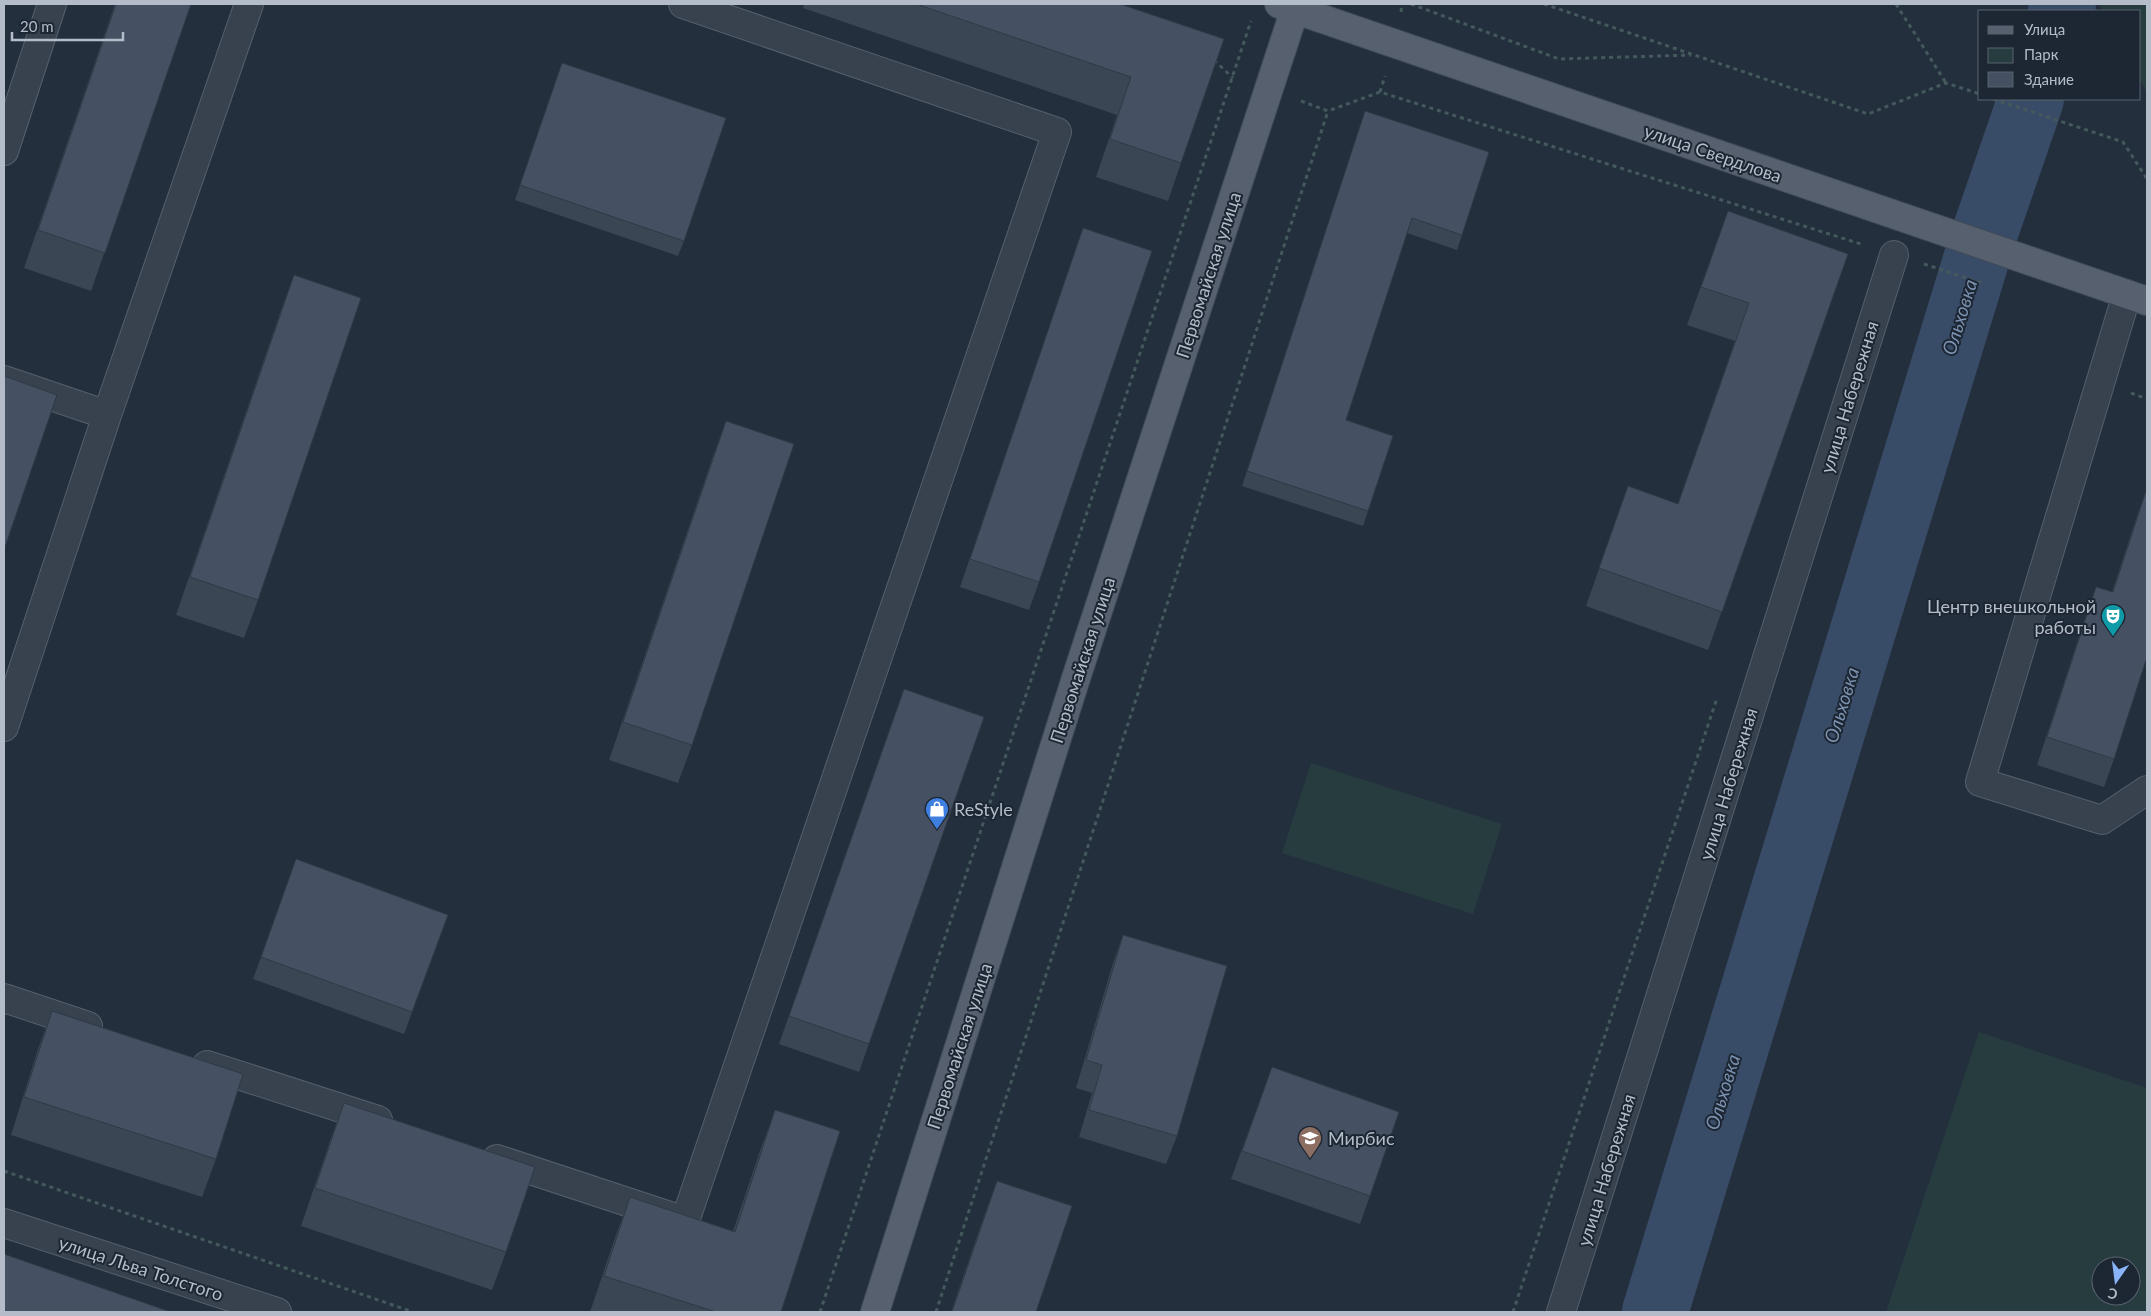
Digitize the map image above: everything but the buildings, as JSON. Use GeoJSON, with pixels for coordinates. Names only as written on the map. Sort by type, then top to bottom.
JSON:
{"type":"FeatureCollection","features":[{"type":"Feature","properties":{"kind":"main road","name":"улица Свердлова"},"geometry":{"type":"LineString","coordinates":[[1287,6],[1906,220],[2137,297]]}},
{"type":"Feature","properties":{"kind":"main road","name":"Первомайская улица"},"geometry":{"type":"LineString","coordinates":[[875,1312],[1287,6]]}},
{"type":"Feature","properties":{"kind":"street"},"geometry":{"type":"LineString","coordinates":[[4,151],[52,4]]}},
{"type":"Feature","properties":{"kind":"street"},"geometry":{"type":"LineString","coordinates":[[4,727],[107,415],[249,4]]}},
{"type":"Feature","properties":{"kind":"street"},"geometry":{"type":"LineString","coordinates":[[477,1153],[685,1221],[1058,132],[684,4]]}},
{"type":"Feature","properties":{"kind":"street","name":"улица Набережная"},"geometry":{"type":"LineString","coordinates":[[1561,1312],[1894,255]]}},
{"type":"Feature","properties":{"kind":"street"},"geometry":{"type":"LineString","coordinates":[[2137,297],[1980,782],[2102,820],[2147,790]]}},
{"type":"Feature","properties":{"kind":"street"},"geometry":{"type":"LineString","coordinates":[[4,380],[107,415]]}},
{"type":"Feature","properties":{"kind":"street"},"geometry":{"type":"LineString","coordinates":[[4,998],[108,1032]]}},
{"type":"Feature","properties":{"kind":"street"},"geometry":{"type":"LineString","coordinates":[[184,1057],[401,1128]]}},
{"type":"Feature","properties":{"kind":"street","name":"улица Льва Толстого"},"geometry":{"type":"LineString","coordinates":[[4,1223],[229,1305],[278,1312]]}},
{"type":"Feature","properties":{"kind":"path"},"geometry":{"type":"LineString","coordinates":[[1411,4],[1559,59],[1694,55]]}},
{"type":"Feature","properties":{"kind":"path"},"geometry":{"type":"LineString","coordinates":[[1544,4],[1868,114],[1946,83],[1978,93]]}},
{"type":"Feature","properties":{"kind":"path"},"geometry":{"type":"LineString","coordinates":[[1896,4],[1946,83]]}},
{"type":"Feature","properties":{"kind":"path"},"geometry":{"type":"LineString","coordinates":[[820,1312],[1254,13]]}},
{"type":"Feature","properties":{"kind":"path"},"geometry":{"type":"LineString","coordinates":[[1209,55],[1232,78]]}},
{"type":"Feature","properties":{"kind":"path"},"geometry":{"type":"LineString","coordinates":[[936,1312],[1328,110],[1380,92],[1986,284]]}},
{"type":"Feature","properties":{"kind":"path"},"geometry":{"type":"LineString","coordinates":[[1996,100],[2123,142],[2147,179]]}},
{"type":"Feature","properties":{"kind":"path"},"geometry":{"type":"LineString","coordinates":[[1513,1312],[1720,689]]}},
{"type":"Feature","properties":{"kind":"path"},"geometry":{"type":"LineString","coordinates":[[4,1171],[413,1312]]}},
{"type":"Feature","properties":{"kind":"green space"},"geometry":{"type":"Polygon","coordinates":[[[2099,4],[2147,4],[2147,93],[2141,82],[2141,10],[2102,10],[2099,4]]]}},
{"type":"Feature","properties":{"kind":"green space"},"geometry":{"type":"Polygon","coordinates":[[[1311,763],[1502,824],[1473,914],[1282,853],[1311,763]]]}},
{"type":"Feature","properties":{"kind":"green space"},"geometry":{"type":"Polygon","coordinates":[[[1979,1032],[2147,1088],[2147,1312],[1886,1312],[1979,1032]]]}},
{"type":"Feature","properties":{"kind":"waterway","name":"Ольховка"},"geometry":{"type":"LineString","coordinates":[[2061,10],[2063,4]]}},
{"type":"Feature","properties":{"kind":"waterway","name":"Ольховка"},"geometry":{"type":"LineString","coordinates":[[1655,1312],[1981,244],[2031,100]]}},
{"type":"Feature","properties":{"kind":"place","name":"Центр внешкольной работы"},"geometry":{"type":"Point","coordinates":[2113,637]}},
{"type":"Feature","properties":{"kind":"place","name":"ReStyle"},"geometry":{"type":"Point","coordinates":[937,830]}},
{"type":"Feature","properties":{"kind":"place","name":"Мирбис"},"geometry":{"type":"Point","coordinates":[1310,1159]}}]}
